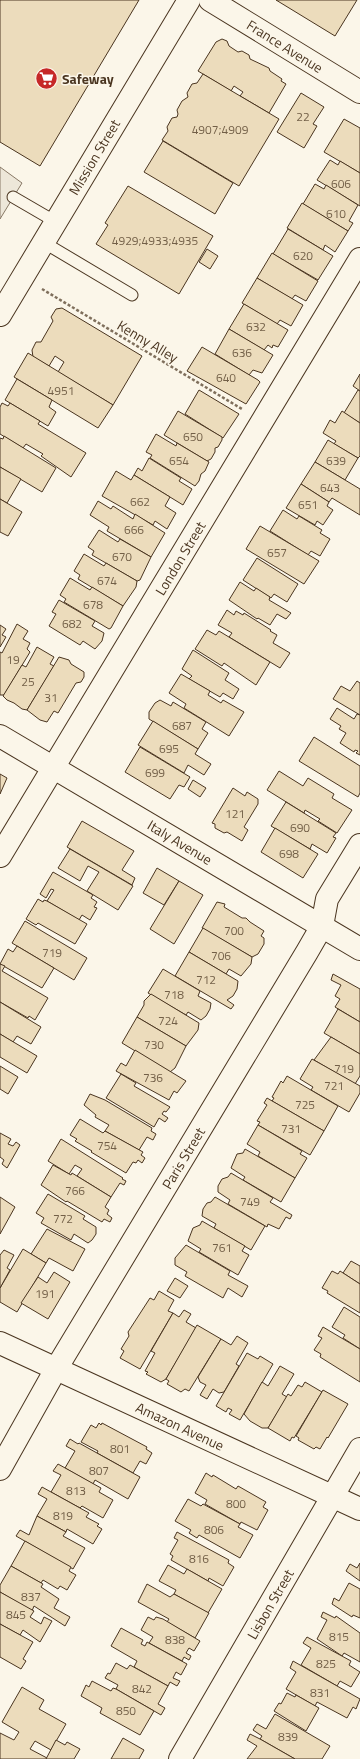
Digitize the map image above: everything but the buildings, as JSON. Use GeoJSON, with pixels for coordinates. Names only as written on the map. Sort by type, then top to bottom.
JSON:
{"type":"FeatureCollection","features":[{"type":"Feature","properties":{"kind":"street","name":"Mission Street"},"geometry":{"type":"LineString","coordinates":[[0,315],[189,0]]}},
{"type":"Feature","properties":{"kind":"street","name":"France Avenue"},"geometry":{"type":"LineString","coordinates":[[210,0],[360,92]]}},
{"type":"Feature","properties":{"kind":"street","name":"London Street"},"geometry":{"type":"LineString","coordinates":[[0,856],[360,260]]}},
{"type":"Feature","properties":{"kind":"street","name":"Italy Avenue"},"geometry":{"type":"LineString","coordinates":[[0,736],[360,949]]}},
{"type":"Feature","properties":{"kind":"street","name":"Paris Street"},"geometry":{"type":"LineString","coordinates":[[0,1468],[56,1369],[322,926],[327,899],[360,845]]}},
{"type":"Feature","properties":{"kind":"street","name":"Amazon Avenue"},"geometry":{"type":"LineString","coordinates":[[0,1343],[360,1509]]}},
{"type":"Feature","properties":{"kind":"street","name":"Lisbon Street"},"geometry":{"type":"LineString","coordinates":[[180,1759],[360,1449]]}},
{"type":"Feature","properties":{"kind":"lane"},"geometry":{"type":"LineString","coordinates":[[13,197],[56,222]]}},
{"type":"Feature","properties":{"kind":"lane"},"geometry":{"type":"LineString","coordinates":[[43,242],[132,295]]}},
{"type":"Feature","properties":{"kind":"path","name":"Kenny Alley"},"geometry":{"type":"LineString","coordinates":[[23,277],[262,421]]}},
{"type":"Feature","properties":{"kind":"shaded area"},"geometry":{"type":"Polygon","coordinates":[[[0,167],[22,183],[0,219],[0,167]]]}},
{"type":"Feature","properties":{"kind":"place","name":"Safeway"},"geometry":{"type":"Point","coordinates":[46,78]}}]}
